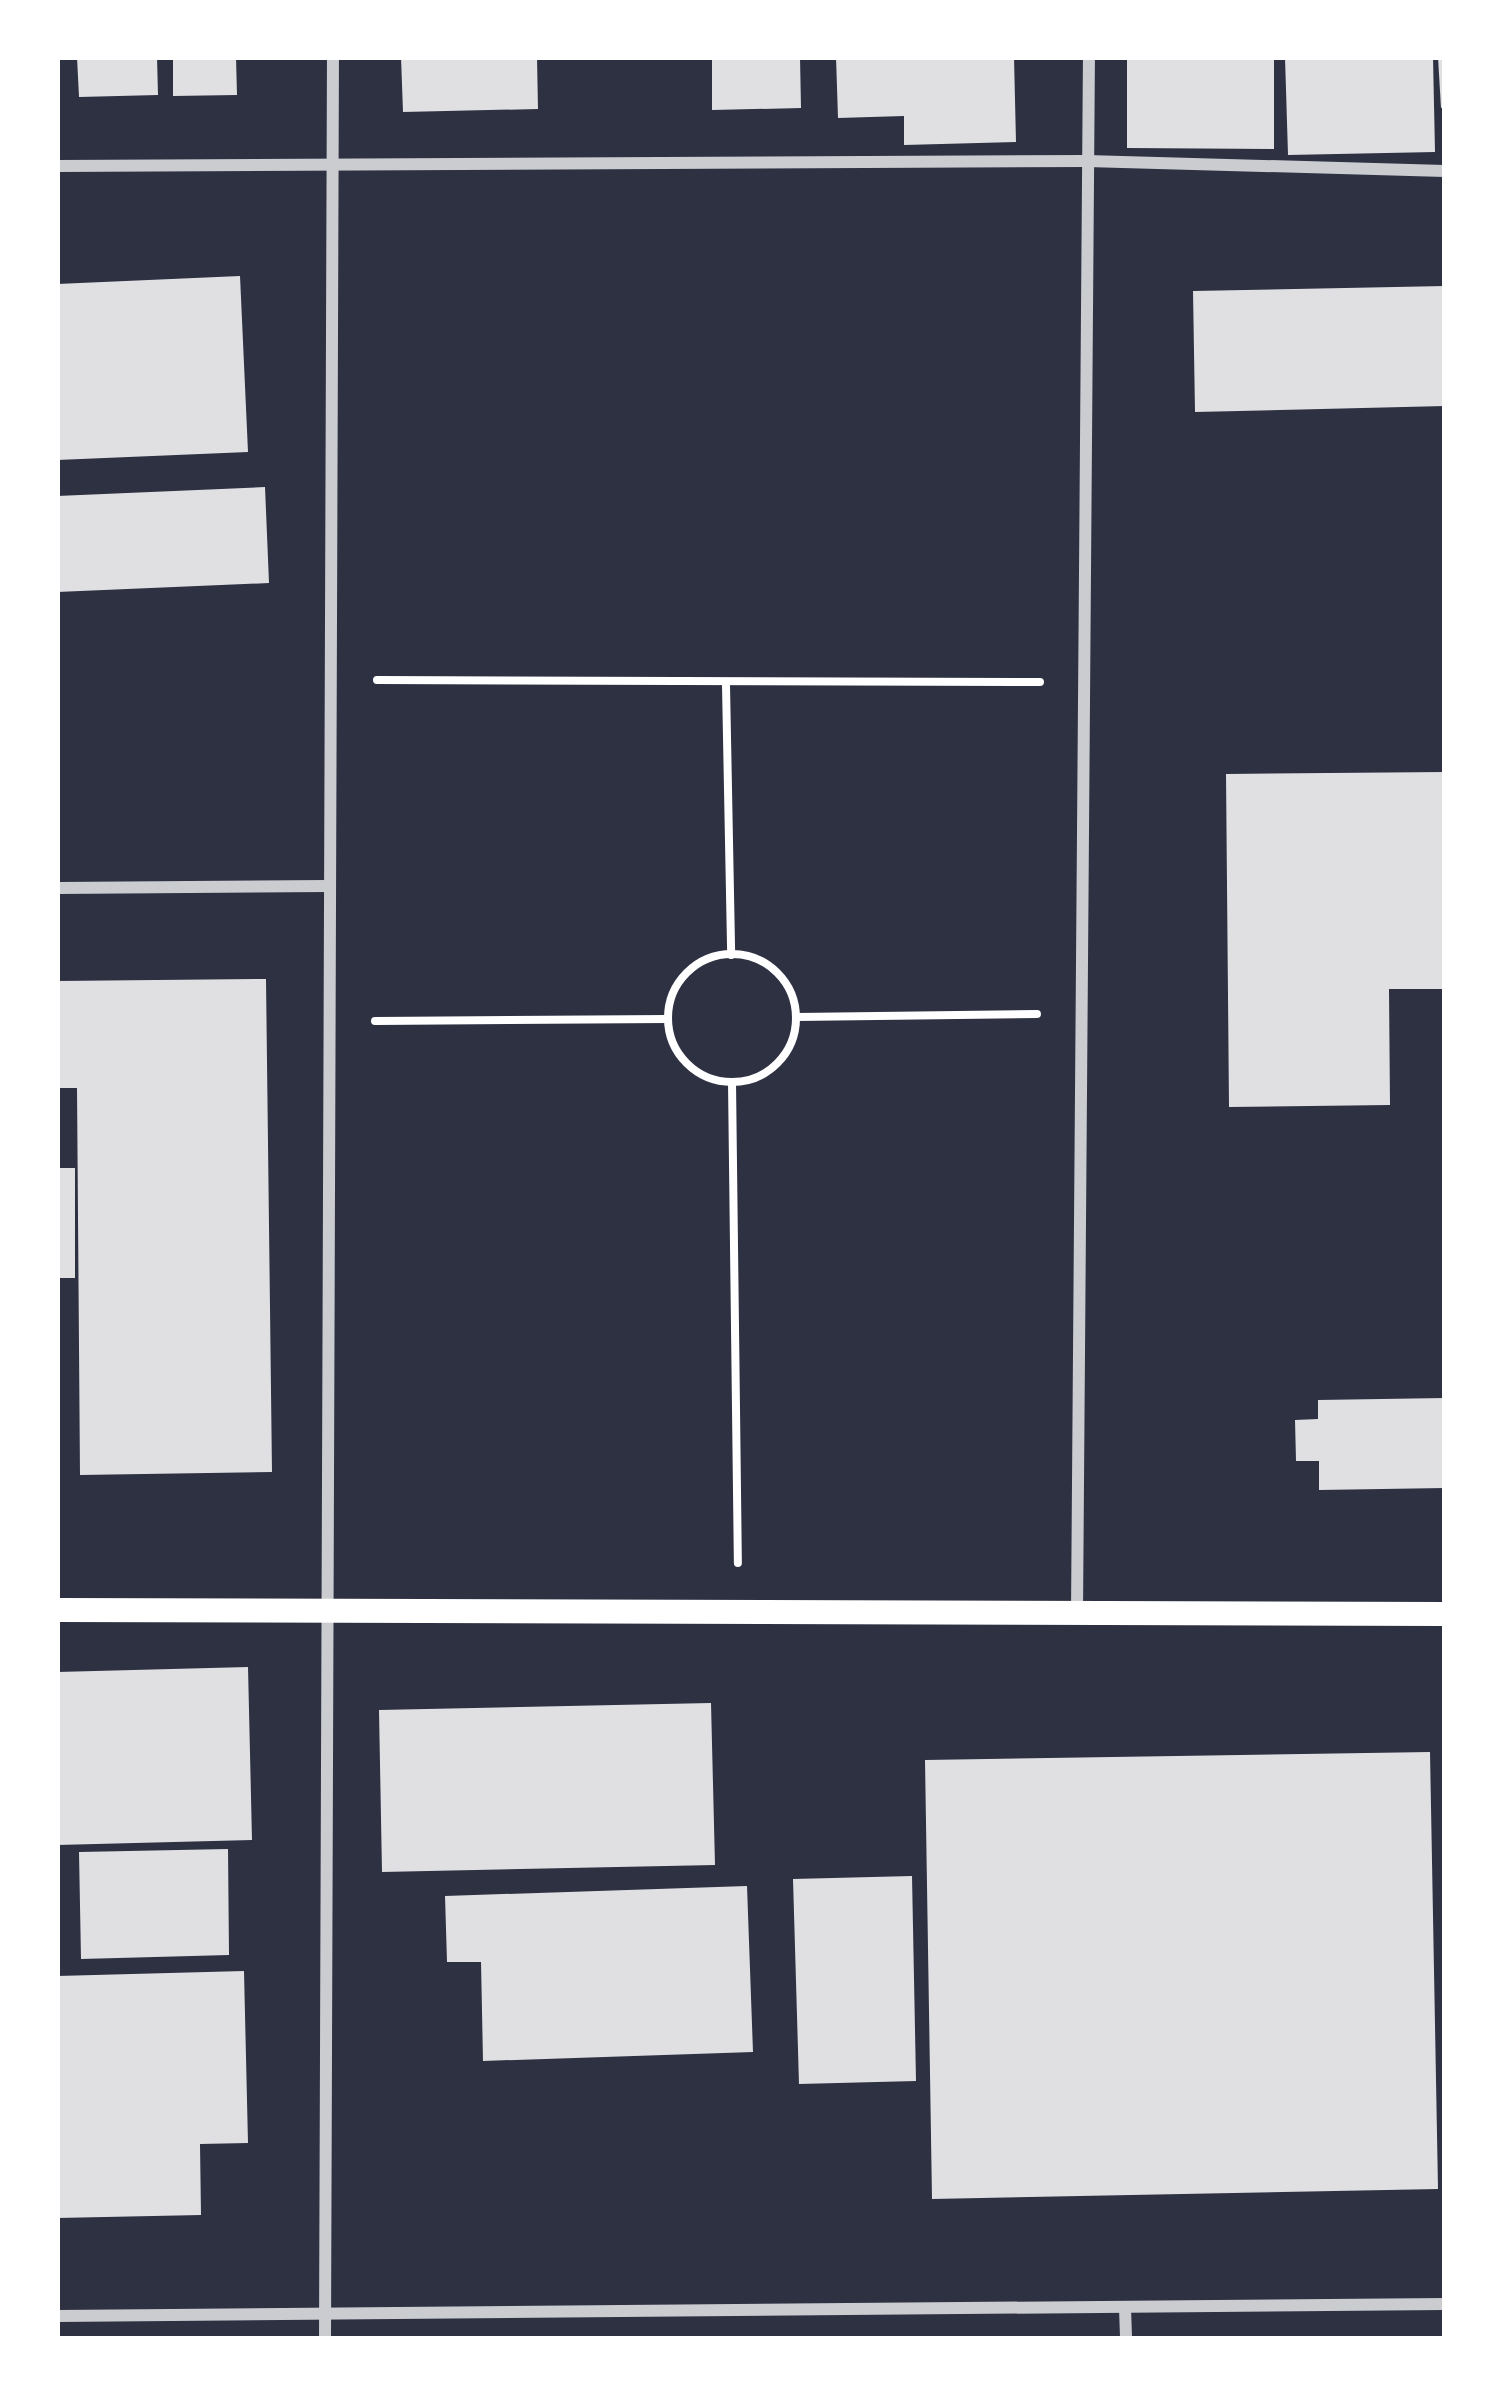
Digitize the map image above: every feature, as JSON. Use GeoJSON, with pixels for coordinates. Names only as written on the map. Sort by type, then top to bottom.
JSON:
{"type":"FeatureCollection","features":[{"type":"Feature","properties":{"kind":"main road"},"geometry":{"type":"LineString","coordinates":[[57,1610],[1445,1614]]}},
{"type":"Feature","properties":{"kind":"street"},"geometry":{"type":"LineString","coordinates":[[325,2339],[333,57]]}},
{"type":"Feature","properties":{"kind":"street"},"geometry":{"type":"LineString","coordinates":[[1077,1613],[1088,57]]}},
{"type":"Feature","properties":{"kind":"street"},"geometry":{"type":"LineString","coordinates":[[57,166],[1087,160],[1445,171]]}},
{"type":"Feature","properties":{"kind":"street"},"geometry":{"type":"LineString","coordinates":[[57,888],[328,886]]}},
{"type":"Feature","properties":{"kind":"street"},"geometry":{"type":"LineString","coordinates":[[57,2316],[1445,2304]]}},
{"type":"Feature","properties":{"kind":"street"},"geometry":{"type":"LineString","coordinates":[[1125,2308],[1126,2339]]}},
{"type":"Feature","properties":{"kind":"path"},"geometry":{"type":"LineString","coordinates":[[328,680],[726,685],[1086,682]]}},
{"type":"Feature","properties":{"kind":"path"},"geometry":{"type":"LineString","coordinates":[[726,685],[731,955]]}},
{"type":"Feature","properties":{"kind":"path"},"geometry":{"type":"LineString","coordinates":[[731,955],[769,966],[793,997],[796,1018],[794,1037],[770,1069],[732,1082],[694,1070],[668,1019],[679,981],[731,955]]}},
{"type":"Feature","properties":{"kind":"path"},"geometry":{"type":"LineString","coordinates":[[796,1018],[1081,1013]]}},
{"type":"Feature","properties":{"kind":"path"},"geometry":{"type":"LineString","coordinates":[[327,1021],[668,1019]]}},
{"type":"Feature","properties":{"kind":"path"},"geometry":{"type":"LineString","coordinates":[[732,1082],[739,1612]]}},
{"type":"Feature","properties":{"kind":"building"},"geometry":{"type":"Polygon","coordinates":[[[77,57],[157,57],[158,95],[79,97],[77,57]]]}},
{"type":"Feature","properties":{"kind":"building"},"geometry":{"type":"Polygon","coordinates":[[[173,57],[236,57],[237,95],[173,96],[173,57]]]}},
{"type":"Feature","properties":{"kind":"building"},"geometry":{"type":"Polygon","coordinates":[[[401,57],[537,57],[538,109],[403,112],[401,57]]]}},
{"type":"Feature","properties":{"kind":"building"},"geometry":{"type":"Polygon","coordinates":[[[712,57],[800,57],[801,108],[712,110],[712,57]]]}},
{"type":"Feature","properties":{"kind":"building"},"geometry":{"type":"Polygon","coordinates":[[[836,57],[1014,57],[1016,142],[904,145],[904,116],[838,118],[836,57]]]}},
{"type":"Feature","properties":{"kind":"building"},"geometry":{"type":"Polygon","coordinates":[[[1127,57],[1274,57],[1274,149],[1127,148],[1127,57]]]}},
{"type":"Feature","properties":{"kind":"building"},"geometry":{"type":"Polygon","coordinates":[[[1285,57],[1433,57],[1435,152],[1288,155],[1285,57]]]}},
{"type":"Feature","properties":{"kind":"building"},"geometry":{"type":"Polygon","coordinates":[[[1438,57],[1445,57],[1445,107],[1441,108],[1438,57]]]}},
{"type":"Feature","properties":{"kind":"building"},"geometry":{"type":"Polygon","coordinates":[[[240,276],[248,452],[57,460],[57,284],[240,276]]]}},
{"type":"Feature","properties":{"kind":"building"},"geometry":{"type":"Polygon","coordinates":[[[1445,286],[1445,406],[1195,412],[1193,291],[1445,286]]]}},
{"type":"Feature","properties":{"kind":"building"},"geometry":{"type":"Polygon","coordinates":[[[265,487],[269,583],[57,592],[57,496],[265,487]]]}},
{"type":"Feature","properties":{"kind":"building"},"geometry":{"type":"Polygon","coordinates":[[[1445,772],[1445,989],[1389,989],[1390,1105],[1229,1107],[1226,774],[1445,772]]]}},
{"type":"Feature","properties":{"kind":"building"},"geometry":{"type":"Polygon","coordinates":[[[266,979],[272,1472],[80,1475],[77,1088],[57,1088],[57,981],[266,979]]]}},
{"type":"Feature","properties":{"kind":"building"},"geometry":{"type":"Polygon","coordinates":[[[57,1168],[75,1168],[75,1278],[57,1278],[57,1168]]]}},
{"type":"Feature","properties":{"kind":"building"},"geometry":{"type":"Polygon","coordinates":[[[1445,1398],[1445,1488],[1319,1490],[1319,1461],[1296,1461],[1295,1420],[1318,1419],[1318,1400],[1445,1398]]]}},
{"type":"Feature","properties":{"kind":"building"},"geometry":{"type":"Polygon","coordinates":[[[248,1667],[252,1840],[57,1845],[57,1672],[248,1667]]]}},
{"type":"Feature","properties":{"kind":"building"},"geometry":{"type":"Polygon","coordinates":[[[711,1703],[715,1865],[382,1872],[379,1710],[711,1703]]]}},
{"type":"Feature","properties":{"kind":"building"},"geometry":{"type":"Polygon","coordinates":[[[1430,1752],[1438,2189],[932,2199],[925,1760],[1430,1752]]]}},
{"type":"Feature","properties":{"kind":"building"},"geometry":{"type":"Polygon","coordinates":[[[228,1849],[229,1955],[81,1959],[79,1852],[228,1849]]]}},
{"type":"Feature","properties":{"kind":"building"},"geometry":{"type":"Polygon","coordinates":[[[912,1876],[916,2081],[799,2084],[793,1879],[912,1876]]]}},
{"type":"Feature","properties":{"kind":"building"},"geometry":{"type":"Polygon","coordinates":[[[747,1886],[753,2052],[483,2061],[481,1962],[447,1962],[445,1896],[747,1886]]]}},
{"type":"Feature","properties":{"kind":"building"},"geometry":{"type":"Polygon","coordinates":[[[244,1971],[248,2143],[200,2144],[201,2215],[57,2218],[57,1976],[244,1971]]]}}]}
